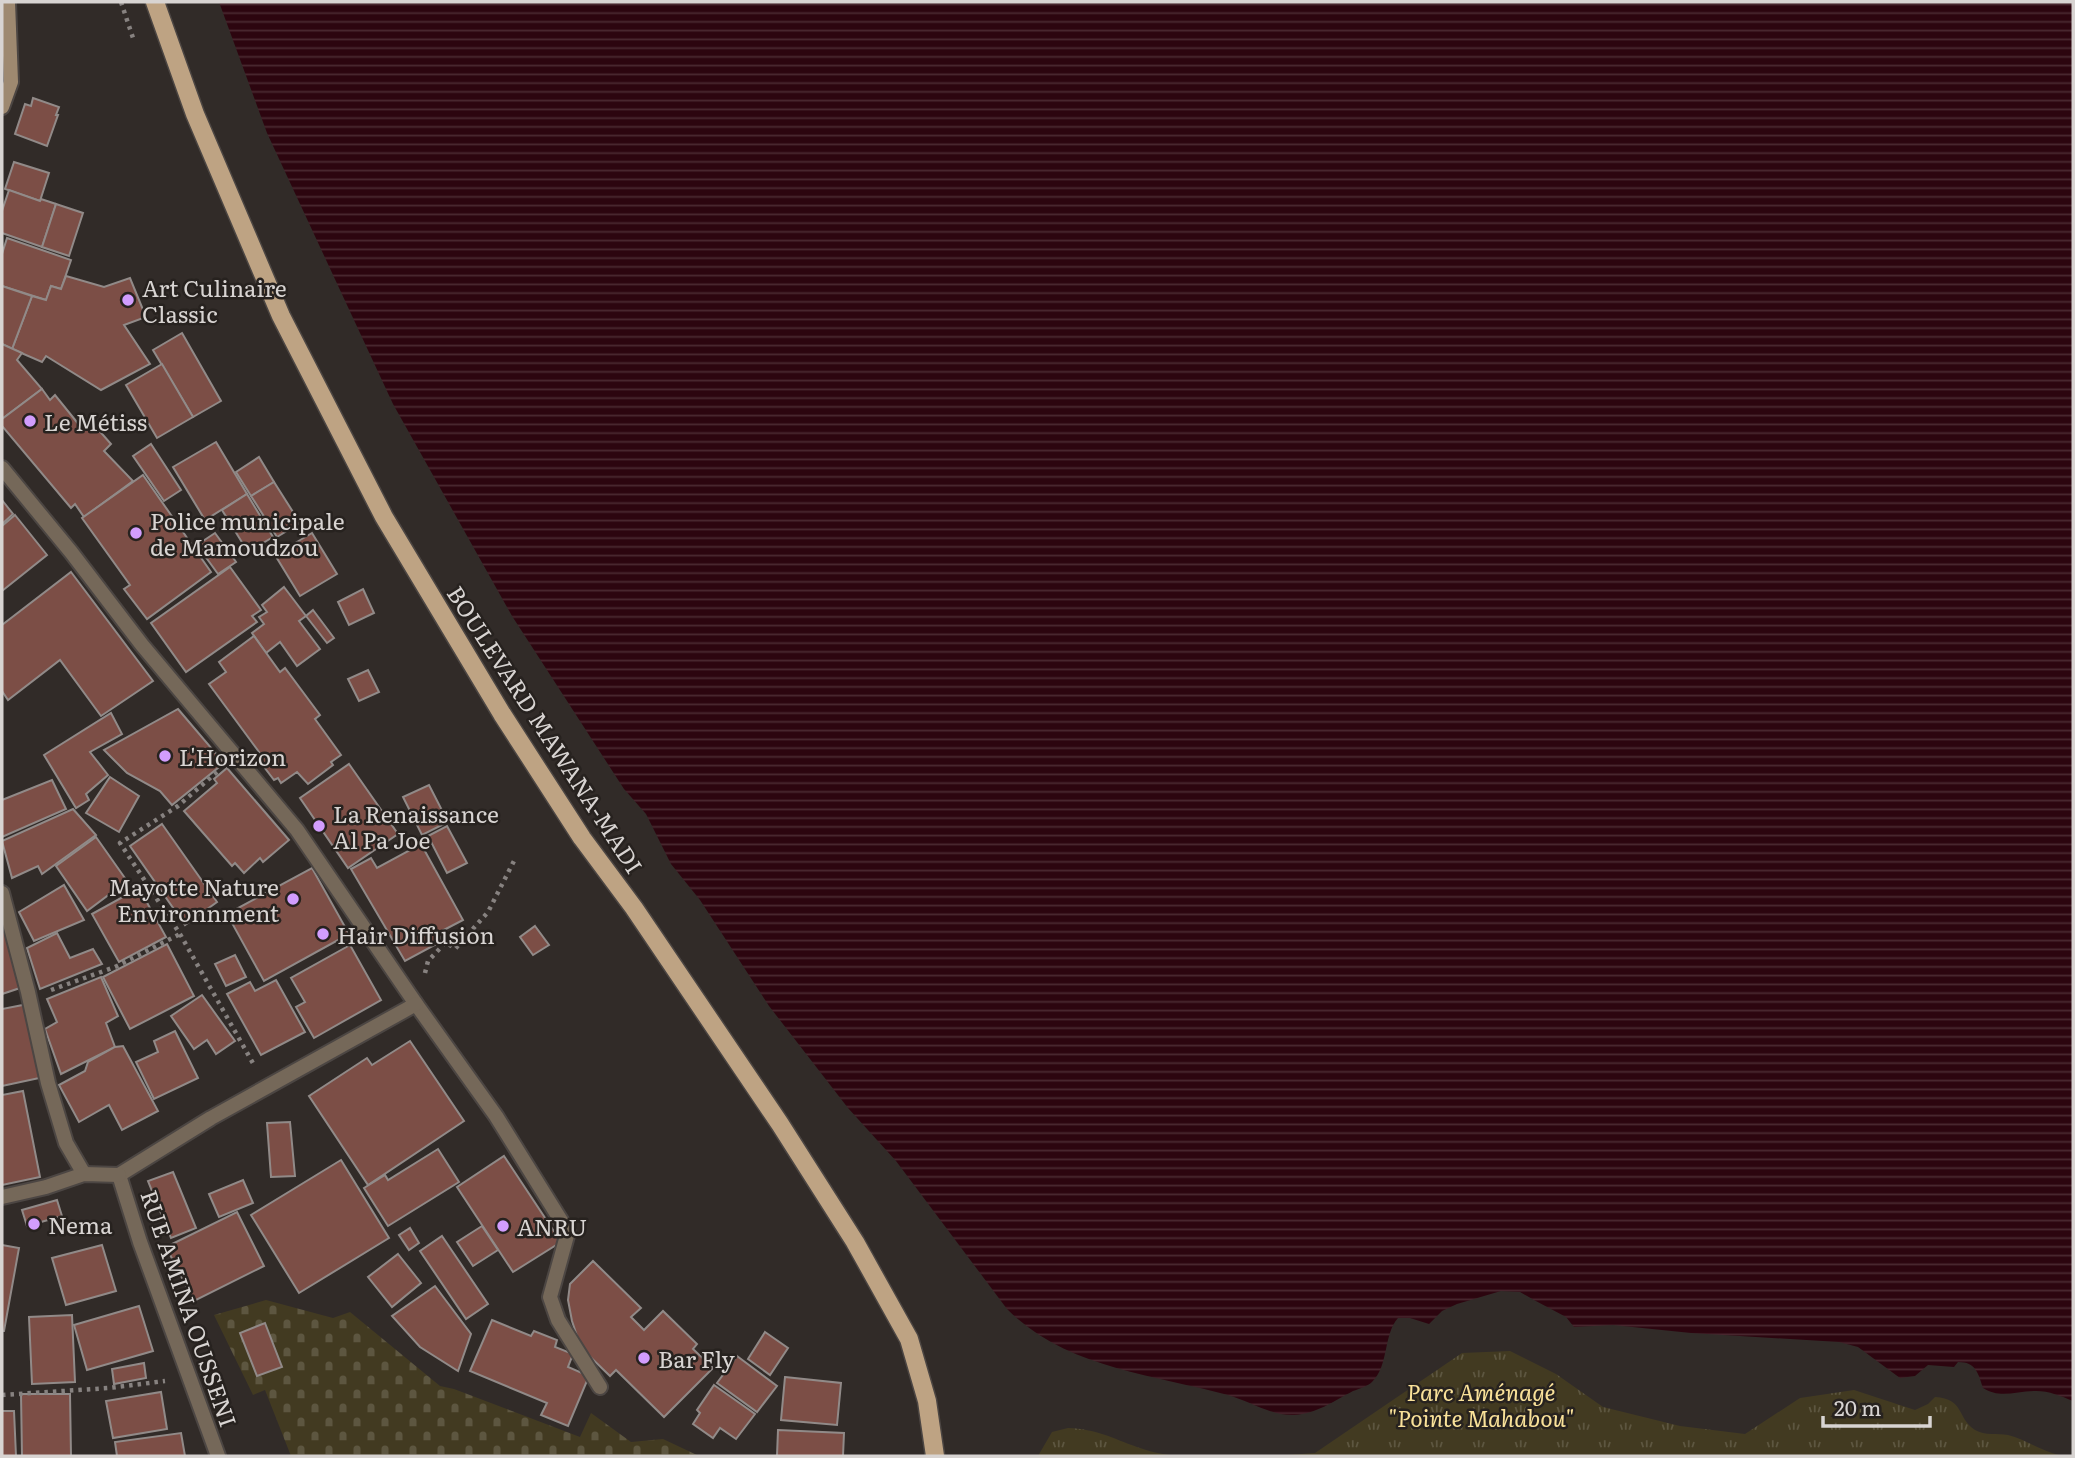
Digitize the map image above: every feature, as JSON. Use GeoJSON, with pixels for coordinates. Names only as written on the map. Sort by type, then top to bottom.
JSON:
{"type":"FeatureCollection","features":[{"type":"Feature","properties":{"kind":"main road","name":"BOULEVARD MAWANA-MADI"},"geometry":{"type":"LineString","coordinates":[[155,2],[195,114],[281,316],[384,517],[582,838],[634,908],[765,1101],[855,1242],[909,1339],[927,1401],[935,1456]]}},
{"type":"Feature","properties":{"kind":"street"},"geometry":{"type":"LineString","coordinates":[[2,107],[11,82],[8,2]]}},
{"type":"Feature","properties":{"kind":"street"},"geometry":{"type":"LineString","coordinates":[[2,468],[142,645],[297,830],[496,1116],[568,1231],[550,1297],[558,1320],[600,1387]]}},
{"type":"Feature","properties":{"kind":"street"},"geometry":{"type":"LineString","coordinates":[[2,893],[62,1131],[84,1174]]}},
{"type":"Feature","properties":{"kind":"street"},"geometry":{"type":"LineString","coordinates":[[2,1197],[46,1187],[84,1174],[119,1175],[211,1118],[416,1004]]}},
{"type":"Feature","properties":{"kind":"street","name":"RUE AMINA OUSSENI"},"geometry":{"type":"LineString","coordinates":[[119,1175],[140,1242],[218,1456]]}},
{"type":"Feature","properties":{"kind":"path"},"geometry":{"type":"LineString","coordinates":[[121,2],[133,38]]}},
{"type":"Feature","properties":{"kind":"path"},"geometry":{"type":"LineString","coordinates":[[235,756],[178,806],[120,842],[180,934],[267,1087]]}},
{"type":"Feature","properties":{"kind":"path"},"geometry":{"type":"LineString","coordinates":[[428,961],[446,942],[455,949],[488,912],[515,859]]}},
{"type":"Feature","properties":{"kind":"path"},"geometry":{"type":"LineString","coordinates":[[28,992],[47,991],[115,967],[180,934]]}},
{"type":"Feature","properties":{"kind":"path"},"geometry":{"type":"LineString","coordinates":[[2,1395],[109,1388],[190,1377]]}},
{"type":"Feature","properties":{"kind":"green space"},"geometry":{"type":"Polygon","coordinates":[[[266,1300],[333,1318],[350,1312],[440,1386],[580,1437],[591,1413],[631,1442],[663,1439],[699,1456],[291,1456],[265,1390],[253,1395],[214,1315],[266,1300]]]}},
{"type":"Feature","properties":{"kind":"green space","name":"Parc Aménagé \"Pointe Mahabou\""},"geometry":{"type":"Polygon","coordinates":[[[1510,1351],[1556,1374],[1603,1407],[1680,1426],[1745,1434],[1800,1398],[1854,1390],[1915,1410],[1935,1397],[1945,1398],[1956,1405],[1969,1425],[1979,1432],[2008,1435],[2051,1453],[2066,1456],[1274,1456],[1315,1453],[1462,1353],[1510,1351]]]}},
{"type":"Feature","properties":{"kind":"green space"},"geometry":{"type":"Polygon","coordinates":[[[1068,1428],[1096,1432],[1155,1452],[1186,1456],[1038,1456],[1052,1432],[1068,1428]]]}},
{"type":"Feature","properties":{"kind":"shaded area"},"geometry":{"type":"Polygon","coordinates":[[[219,2],[2073,2],[2073,1401],[2041,1391],[2002,1394],[1989,1391],[1983,1388],[1973,1366],[1958,1362],[1954,1367],[1928,1365],[1915,1376],[1900,1378],[1858,1347],[1839,1342],[1691,1333],[1613,1325],[1574,1327],[1566,1317],[1520,1292],[1501,1291],[1457,1304],[1442,1311],[1429,1324],[1410,1318],[1398,1318],[1390,1333],[1381,1368],[1372,1382],[1317,1410],[1294,1415],[1277,1413],[1228,1395],[1083,1357],[1030,1329],[1007,1309],[896,1161],[848,1108],[769,1006],[700,900],[671,864],[646,814],[624,789],[512,616],[393,404],[267,133],[219,2]]]}},
{"type":"Feature","properties":{"kind":"building"},"geometry":{"type":"Polygon","coordinates":[[[33,98],[59,107],[47,146],[15,134],[25,104],[31,106],[33,98]]]}},
{"type":"Feature","properties":{"kind":"building"},"geometry":{"type":"Polygon","coordinates":[[[14,162],[49,173],[40,201],[5,189],[14,162]]]}},
{"type":"Feature","properties":{"kind":"building"},"geometry":{"type":"Polygon","coordinates":[[[9,190],[56,204],[42,247],[2,233],[2,211],[9,190]]]}},
{"type":"Feature","properties":{"kind":"building"},"geometry":{"type":"Polygon","coordinates":[[[56,204],[83,213],[69,256],[42,247],[56,204]]]}},
{"type":"Feature","properties":{"kind":"building"},"geometry":{"type":"Polygon","coordinates":[[[7,238],[71,260],[61,289],[51,286],[46,300],[2,286],[2,254],[7,238]]]}},
{"type":"Feature","properties":{"kind":"building"},"geometry":{"type":"Polygon","coordinates":[[[66,276],[104,287],[130,278],[146,317],[124,325],[150,364],[101,390],[46,356],[42,362],[12,349],[32,296],[46,300],[51,286],[61,289],[66,276]]]}},
{"type":"Feature","properties":{"kind":"building"},"geometry":{"type":"Polygon","coordinates":[[[2,286],[32,296],[12,349],[2,344],[2,286]]]}},
{"type":"Feature","properties":{"kind":"building"},"geometry":{"type":"Polygon","coordinates":[[[182,333],[221,401],[193,417],[153,350],[182,333]]]}},
{"type":"Feature","properties":{"kind":"building"},"geometry":{"type":"Polygon","coordinates":[[[2,344],[22,353],[17,360],[42,389],[2,419],[2,344]]]}},
{"type":"Feature","properties":{"kind":"building"},"geometry":{"type":"Polygon","coordinates":[[[162,364],[193,417],[157,438],[126,385],[162,364]]]}},
{"type":"Feature","properties":{"kind":"building"},"geometry":{"type":"Polygon","coordinates":[[[42,389],[50,400],[55,395],[80,426],[89,419],[111,444],[104,451],[133,481],[84,517],[75,504],[71,508],[2,426],[2,419],[42,389]]]}},
{"type":"Feature","properties":{"kind":"building"},"geometry":{"type":"Polygon","coordinates":[[[216,442],[247,494],[205,520],[173,467],[216,442]]]}},
{"type":"Feature","properties":{"kind":"building"},"geometry":{"type":"Polygon","coordinates":[[[151,444],[181,490],[164,501],[133,456],[151,444]]]}},
{"type":"Feature","properties":{"kind":"building"},"geometry":{"type":"Polygon","coordinates":[[[259,457],[274,482],[251,496],[236,472],[259,457]]]}},
{"type":"Feature","properties":{"kind":"building"},"geometry":{"type":"Polygon","coordinates":[[[143,475],[211,572],[147,619],[124,589],[130,585],[82,518],[143,475]]]}},
{"type":"Feature","properties":{"kind":"building"},"geometry":{"type":"Polygon","coordinates":[[[274,482],[300,523],[277,537],[251,496],[274,482]]]}},
{"type":"Feature","properties":{"kind":"building"},"geometry":{"type":"Polygon","coordinates":[[[247,494],[273,537],[248,552],[222,510],[247,494]]]}},
{"type":"Feature","properties":{"kind":"building"},"geometry":{"type":"Polygon","coordinates":[[[2,500],[13,514],[2,524],[2,500]]]}},
{"type":"Feature","properties":{"kind":"building"},"geometry":{"type":"Polygon","coordinates":[[[15,515],[47,555],[2,591],[2,526],[15,515]]]}},
{"type":"Feature","properties":{"kind":"building"},"geometry":{"type":"Polygon","coordinates":[[[215,533],[236,562],[218,574],[197,545],[215,533]]]}},
{"type":"Feature","properties":{"kind":"building"},"geometry":{"type":"Polygon","coordinates":[[[312,533],[337,574],[300,596],[275,555],[312,533]]]}},
{"type":"Feature","properties":{"kind":"building"},"geometry":{"type":"Polygon","coordinates":[[[230,567],[261,610],[252,616],[257,622],[186,672],[151,623],[230,567]]]}},
{"type":"Feature","properties":{"kind":"building"},"geometry":{"type":"Polygon","coordinates":[[[71,572],[153,681],[101,716],[60,660],[8,700],[2,691],[2,625],[71,572]]]}},
{"type":"Feature","properties":{"kind":"building"},"geometry":{"type":"Polygon","coordinates":[[[284,587],[306,616],[299,621],[320,649],[297,666],[280,642],[266,653],[252,633],[264,624],[259,617],[267,612],[262,605],[284,587]]]}},
{"type":"Feature","properties":{"kind":"building"},"geometry":{"type":"Polygon","coordinates":[[[363,589],[374,613],[349,625],[338,602],[363,589]]]}},
{"type":"Feature","properties":{"kind":"building"},"geometry":{"type":"Polygon","coordinates":[[[313,610],[334,638],[327,643],[306,616],[313,610]]]}},
{"type":"Feature","properties":{"kind":"building"},"geometry":{"type":"Polygon","coordinates":[[[254,636],[280,672],[285,668],[320,715],[315,719],[341,755],[331,762],[333,765],[308,784],[297,772],[281,783],[278,778],[274,780],[258,759],[262,756],[209,684],[226,672],[219,662],[254,636]]]}},
{"type":"Feature","properties":{"kind":"building"},"geometry":{"type":"Polygon","coordinates":[[[368,670],[379,692],[359,701],[348,679],[368,670]]]}},
{"type":"Feature","properties":{"kind":"building","name":"L'Horizon"},"geometry":{"type":"Polygon","coordinates":[[[178,709],[224,763],[172,805],[160,791],[127,773],[104,750],[178,709]]]}},
{"type":"Feature","properties":{"kind":"building"},"geometry":{"type":"Polygon","coordinates":[[[111,713],[122,734],[90,752],[108,775],[86,794],[89,800],[76,808],[44,755],[111,713]]]}},
{"type":"Feature","properties":{"kind":"building"},"geometry":{"type":"Polygon","coordinates":[[[349,764],[398,834],[348,868],[300,798],[349,764]]]}},
{"type":"Feature","properties":{"kind":"building"},"geometry":{"type":"Polygon","coordinates":[[[227,768],[289,840],[263,862],[260,858],[244,873],[235,863],[232,866],[184,811],[217,783],[214,779],[227,768]]]}},
{"type":"Feature","properties":{"kind":"building"},"geometry":{"type":"Polygon","coordinates":[[[110,777],[139,796],[119,832],[86,813],[110,777]]]}},
{"type":"Feature","properties":{"kind":"building"},"geometry":{"type":"Polygon","coordinates":[[[52,780],[66,809],[2,837],[2,800],[52,780]]]}},
{"type":"Feature","properties":{"kind":"building"},"geometry":{"type":"Polygon","coordinates":[[[429,785],[448,822],[422,835],[403,797],[429,785]]]}},
{"type":"Feature","properties":{"kind":"building"},"geometry":{"type":"Polygon","coordinates":[[[73,809],[96,835],[42,874],[38,866],[12,878],[2,841],[73,809]]]}},
{"type":"Feature","properties":{"kind":"building"},"geometry":{"type":"Polygon","coordinates":[[[162,824],[217,902],[185,925],[130,846],[162,824]]]}},
{"type":"Feature","properties":{"kind":"building"},"geometry":{"type":"Polygon","coordinates":[[[447,826],[467,863],[447,873],[428,836],[447,826]]]}},
{"type":"Feature","properties":{"kind":"building"},"geometry":{"type":"Polygon","coordinates":[[[96,837],[127,881],[87,911],[56,866],[96,837]]]}},
{"type":"Feature","properties":{"kind":"building"},"geometry":{"type":"Polygon","coordinates":[[[421,844],[463,920],[438,933],[442,941],[405,961],[351,869],[371,858],[377,868],[421,844]]]}},
{"type":"Feature","properties":{"kind":"building"},"geometry":{"type":"Polygon","coordinates":[[[312,868],[349,934],[264,981],[227,914],[312,868]]]}},
{"type":"Feature","properties":{"kind":"building"},"geometry":{"type":"Polygon","coordinates":[[[64,885],[84,920],[34,941],[19,912],[64,885]]]}},
{"type":"Feature","properties":{"kind":"building"},"geometry":{"type":"Polygon","coordinates":[[[139,888],[166,937],[119,962],[92,914],[139,888]]]}},
{"type":"Feature","properties":{"kind":"building"},"geometry":{"type":"Polygon","coordinates":[[[2,921],[23,987],[2,994],[2,921]]]}},
{"type":"Feature","properties":{"kind":"building"},"geometry":{"type":"Polygon","coordinates":[[[535,926],[549,945],[533,955],[520,937],[535,926]]]}},
{"type":"Feature","properties":{"kind":"building"},"geometry":{"type":"Polygon","coordinates":[[[57,933],[70,958],[93,949],[102,964],[40,989],[27,948],[57,933]]]}},
{"type":"Feature","properties":{"kind":"building"},"geometry":{"type":"Polygon","coordinates":[[[167,944],[194,996],[130,1029],[103,977],[167,944]]]}},
{"type":"Feature","properties":{"kind":"building"},"geometry":{"type":"Polygon","coordinates":[[[350,945],[381,1000],[314,1038],[296,1007],[305,1002],[291,978],[350,945]]]}},
{"type":"Feature","properties":{"kind":"building"},"geometry":{"type":"Polygon","coordinates":[[[235,955],[246,977],[226,986],[215,964],[235,955]]]}},
{"type":"Feature","properties":{"kind":"building"},"geometry":{"type":"Polygon","coordinates":[[[101,977],[118,1016],[106,1023],[115,1047],[61,1074],[45,1029],[57,1022],[47,999],[101,977]]]}},
{"type":"Feature","properties":{"kind":"building"},"geometry":{"type":"Polygon","coordinates":[[[276,980],[305,1032],[261,1055],[227,994],[250,982],[255,991],[276,980]]]}},
{"type":"Feature","properties":{"kind":"building"},"geometry":{"type":"Polygon","coordinates":[[[202,995],[235,1041],[216,1054],[207,1040],[194,1049],[171,1016],[202,995]]]}},
{"type":"Feature","properties":{"kind":"building"},"geometry":{"type":"Polygon","coordinates":[[[28,1004],[44,1077],[2,1086],[2,1009],[28,1004]]]}},
{"type":"Feature","properties":{"kind":"building"},"geometry":{"type":"Polygon","coordinates":[[[175,1031],[198,1078],[154,1099],[136,1062],[158,1052],[154,1041],[175,1031]]]}},
{"type":"Feature","properties":{"kind":"building"},"geometry":{"type":"Polygon","coordinates":[[[410,1041],[464,1121],[368,1185],[309,1096],[367,1058],[372,1065],[410,1041]]]}},
{"type":"Feature","properties":{"kind":"building"},"geometry":{"type":"Polygon","coordinates":[[[123,1046],[158,1111],[122,1130],[109,1105],[79,1122],[59,1085],[85,1071],[88,1062],[115,1047],[123,1046]]]}},
{"type":"Feature","properties":{"kind":"building"},"geometry":{"type":"Polygon","coordinates":[[[23,1091],[40,1177],[2,1185],[2,1095],[23,1091]]]}},
{"type":"Feature","properties":{"kind":"building"},"geometry":{"type":"Polygon","coordinates":[[[290,1122],[295,1176],[271,1177],[267,1123],[290,1122]]]}},
{"type":"Feature","properties":{"kind":"building"},"geometry":{"type":"Polygon","coordinates":[[[438,1149],[459,1182],[388,1226],[364,1188],[385,1175],[388,1180],[438,1149]]]}},
{"type":"Feature","properties":{"kind":"building"},"geometry":{"type":"Polygon","coordinates":[[[504,1156],[561,1242],[513,1272],[457,1187],[504,1156]]]}},
{"type":"Feature","properties":{"kind":"building"},"geometry":{"type":"Polygon","coordinates":[[[341,1160],[389,1238],[299,1293],[251,1215],[341,1160]]]}},
{"type":"Feature","properties":{"kind":"building"},"geometry":{"type":"Polygon","coordinates":[[[173,1172],[196,1228],[171,1238],[148,1181],[173,1172]]]}},
{"type":"Feature","properties":{"kind":"building"},"geometry":{"type":"Polygon","coordinates":[[[243,1180],[253,1203],[219,1217],[209,1194],[243,1180]]]}},
{"type":"Feature","properties":{"kind":"building"},"geometry":{"type":"Polygon","coordinates":[[[57,1200],[62,1216],[27,1226],[22,1210],[57,1200]]]}},
{"type":"Feature","properties":{"kind":"building"},"geometry":{"type":"Polygon","coordinates":[[[237,1212],[264,1266],[194,1301],[166,1247],[237,1212]]]}},
{"type":"Feature","properties":{"kind":"building"},"geometry":{"type":"Polygon","coordinates":[[[482,1226],[498,1250],[473,1266],[457,1242],[482,1226]]]}},
{"type":"Feature","properties":{"kind":"building"},"geometry":{"type":"Polygon","coordinates":[[[410,1228],[419,1243],[409,1250],[399,1235],[410,1228]]]}},
{"type":"Feature","properties":{"kind":"building"},"geometry":{"type":"Polygon","coordinates":[[[442,1236],[488,1304],[466,1319],[420,1251],[442,1236]]]}},
{"type":"Feature","properties":{"kind":"building"},"geometry":{"type":"Polygon","coordinates":[[[2,1245],[19,1248],[4,1331],[2,1331],[2,1245]]]}},
{"type":"Feature","properties":{"kind":"building"},"geometry":{"type":"Polygon","coordinates":[[[102,1245],[116,1291],[66,1305],[52,1258],[102,1245]]]}},
{"type":"Feature","properties":{"kind":"building"},"geometry":{"type":"Polygon","coordinates":[[[398,1254],[421,1283],[392,1307],[368,1277],[398,1254]]]}},
{"type":"Feature","properties":{"kind":"building"},"geometry":{"type":"Polygon","coordinates":[[[593,1261],[641,1308],[631,1317],[644,1330],[663,1311],[697,1344],[693,1349],[713,1368],[664,1417],[616,1370],[610,1376],[581,1348],[568,1300],[570,1284],[593,1261]]]}},
{"type":"Feature","properties":{"kind":"building"},"geometry":{"type":"Polygon","coordinates":[[[435,1286],[471,1334],[458,1371],[420,1347],[392,1316],[435,1286]]]}},
{"type":"Feature","properties":{"kind":"building"},"geometry":{"type":"Polygon","coordinates":[[[139,1306],[153,1351],[87,1370],[74,1325],[139,1306]]]}},
{"type":"Feature","properties":{"kind":"building"},"geometry":{"type":"Polygon","coordinates":[[[72,1315],[75,1382],[32,1384],[29,1317],[72,1315]]]}},
{"type":"Feature","properties":{"kind":"building"},"geometry":{"type":"Polygon","coordinates":[[[492,1320],[531,1336],[534,1331],[557,1340],[555,1347],[573,1354],[568,1367],[589,1376],[568,1426],[541,1415],[547,1403],[470,1371],[492,1320]]]}},
{"type":"Feature","properties":{"kind":"building"},"geometry":{"type":"Polygon","coordinates":[[[265,1323],[282,1367],[257,1376],[240,1333],[265,1323]]]}},
{"type":"Feature","properties":{"kind":"building"},"geometry":{"type":"Polygon","coordinates":[[[765,1332],[788,1348],[770,1375],[748,1359],[765,1332]]]}},
{"type":"Feature","properties":{"kind":"building"},"geometry":{"type":"Polygon","coordinates":[[[737,1356],[777,1386],[757,1412],[717,1383],[737,1356]]]}},
{"type":"Feature","properties":{"kind":"building"},"geometry":{"type":"Polygon","coordinates":[[[144,1363],[146,1378],[114,1384],[112,1369],[144,1363]]]}},
{"type":"Feature","properties":{"kind":"building"},"geometry":{"type":"Polygon","coordinates":[[[785,1377],[841,1383],[837,1425],[781,1420],[785,1377]]]}},
{"type":"Feature","properties":{"kind":"building"},"geometry":{"type":"Polygon","coordinates":[[[714,1385],[755,1414],[736,1439],[720,1428],[713,1438],[693,1424],[700,1413],[697,1410],[714,1385]]]}},
{"type":"Feature","properties":{"kind":"building"},"geometry":{"type":"Polygon","coordinates":[[[161,1392],[167,1429],[113,1438],[106,1401],[161,1392]]]}},
{"type":"Feature","properties":{"kind":"building"},"geometry":{"type":"Polygon","coordinates":[[[21,1394],[70,1394],[71,1456],[22,1456],[21,1394]]]}},
{"type":"Feature","properties":{"kind":"building"},"geometry":{"type":"Polygon","coordinates":[[[2,1411],[14,1411],[16,1456],[2,1456],[2,1411]]]}},
{"type":"Feature","properties":{"kind":"building"},"geometry":{"type":"Polygon","coordinates":[[[778,1430],[844,1433],[843,1456],[777,1456],[778,1430]]]}},
{"type":"Feature","properties":{"kind":"building"},"geometry":{"type":"Polygon","coordinates":[[[181,1433],[185,1456],[117,1456],[115,1442],[181,1433]]]}},
{"type":"Feature","properties":{"kind":"place","name":"Art Culinaire Classic"},"geometry":{"type":"Point","coordinates":[128,300]}},
{"type":"Feature","properties":{"kind":"place","name":"Le Métiss"},"geometry":{"type":"Point","coordinates":[30,421]}},
{"type":"Feature","properties":{"kind":"place","name":"Police municipale de Mamoudzou"},"geometry":{"type":"Point","coordinates":[136,533]}},
{"type":"Feature","properties":{"kind":"place","name":"L'Horizon"},"geometry":{"type":"Point","coordinates":[165,756]}},
{"type":"Feature","properties":{"kind":"place","name":"La Renaissance Al Pa Joe"},"geometry":{"type":"Point","coordinates":[319,826]}},
{"type":"Feature","properties":{"kind":"place","name":"Mayotte Nature Environnment"},"geometry":{"type":"Point","coordinates":[293,899]}},
{"type":"Feature","properties":{"kind":"place","name":"Hair Diffusion"},"geometry":{"type":"Point","coordinates":[323,934]}},
{"type":"Feature","properties":{"kind":"place","name":"Nema"},"geometry":{"type":"Point","coordinates":[34,1224]}},
{"type":"Feature","properties":{"kind":"place","name":"ANRU"},"geometry":{"type":"Point","coordinates":[503,1226]}},
{"type":"Feature","properties":{"kind":"place","name":"Bar Fly"},"geometry":{"type":"Point","coordinates":[644,1358]}}]}
